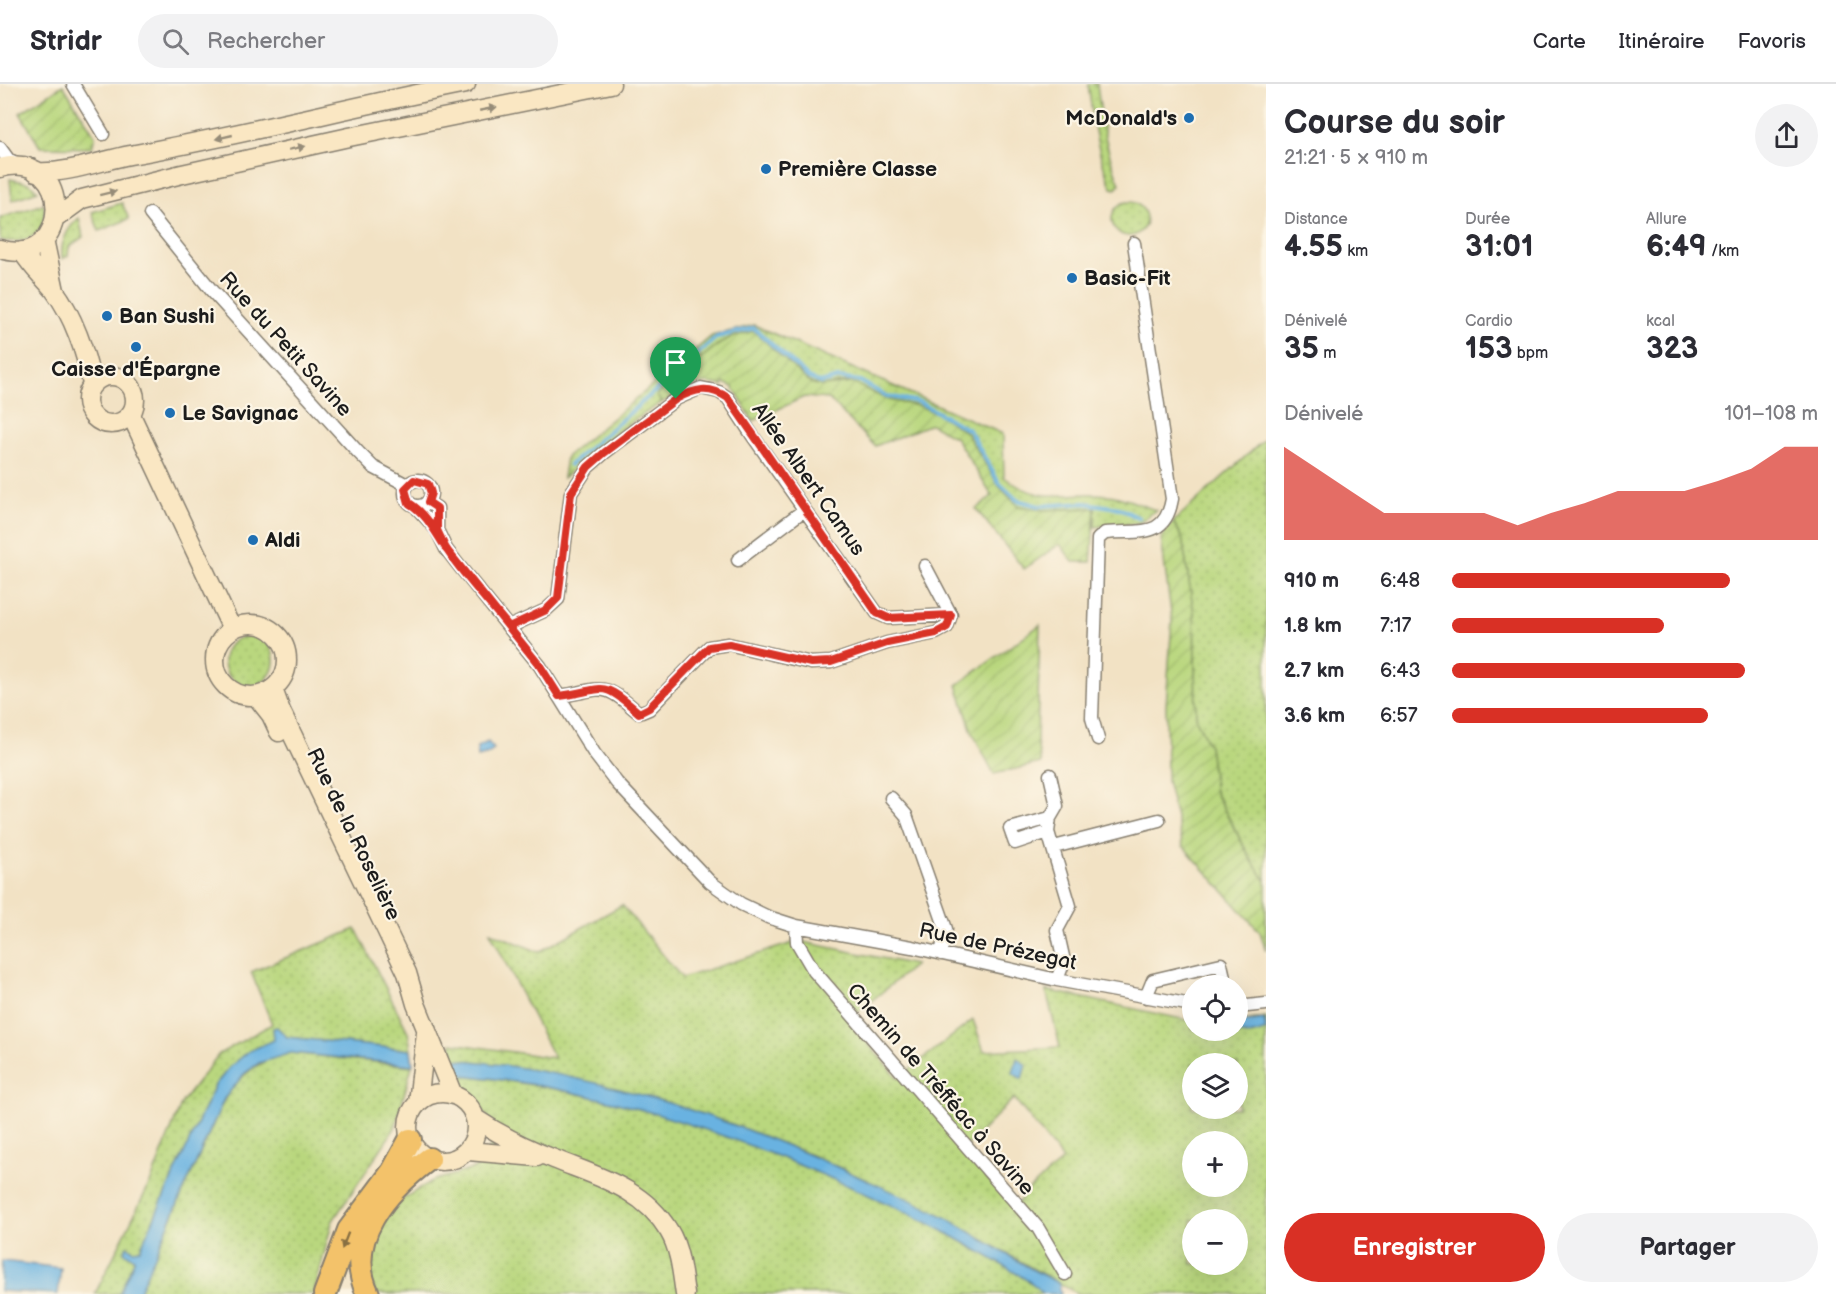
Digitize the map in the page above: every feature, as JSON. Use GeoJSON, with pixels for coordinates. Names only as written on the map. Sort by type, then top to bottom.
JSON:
{"type":"FeatureCollection","features":[{"type":"Feature","properties":{"kind":"highway"},"geometry":{"type":"LineString","coordinates":[[325,1294],[349,1230],[393,1172],[410,1140]]}},
{"type":"Feature","properties":{"kind":"highway"},"geometry":{"type":"LineString","coordinates":[[368,1294],[362,1281],[359,1260],[370,1221],[408,1174],[429,1159]]}},
{"type":"Feature","properties":{"kind":"street"},"geometry":{"type":"LineString","coordinates":[[73,84],[103,134]]}},
{"type":"Feature","properties":{"kind":"street"},"geometry":{"type":"LineString","coordinates":[[0,168],[59,172],[92,162],[192,144],[352,106],[465,84]]}},
{"type":"Feature","properties":{"kind":"street"},"geometry":{"type":"LineString","coordinates":[[0,249],[22,250],[45,239],[56,218],[82,199],[349,137],[611,84]]}},
{"type":"Feature","properties":{"kind":"street"},"geometry":{"type":"LineString","coordinates":[[0,148],[8,159],[30,169],[47,181],[54,193],[56,218]]}},
{"type":"Feature","properties":{"kind":"street","name":"Rue du Petit Savine"},"geometry":{"type":"LineString","coordinates":[[150,214],[212,291],[358,452],[372,466],[407,485]]}},
{"type":"Feature","properties":{"kind":"street"},"geometry":{"type":"LineString","coordinates":[[45,239],[55,291],[86,352],[92,384],[86,400],[91,414],[101,423],[125,419]]}},
{"type":"Feature","properties":{"kind":"street"},"geometry":{"type":"LineString","coordinates":[[1098,739],[1092,718],[1098,539],[1104,533],[1140,533],[1160,527],[1170,513],[1172,499],[1134,243]]}},
{"type":"Feature","properties":{"kind":"street"},"geometry":{"type":"LineString","coordinates":[[22,250],[35,270],[55,291]]}},
{"type":"Feature","properties":{"kind":"street"},"geometry":{"type":"LineString","coordinates":[[86,352],[111,375],[124,379],[133,389],[135,401],[125,419]]}},
{"type":"Feature","properties":{"kind":"street"},"geometry":{"type":"LineString","coordinates":[[92,384],[111,375]]}},
{"type":"Feature","properties":{"kind":"street","name":"Allée Albert Camus"},"geometry":{"type":"LineString","coordinates":[[509,627],[546,610],[558,598],[571,493],[588,467],[676,399],[701,388],[710,389],[728,398],[735,406],[804,510],[882,617],[951,615]]}},
{"type":"Feature","properties":{"kind":"street"},"geometry":{"type":"LineString","coordinates":[[125,419],[155,471],[232,629]]}},
{"type":"Feature","properties":{"kind":"street","name":"Rue du Petit Savine"},"geometry":{"type":"LineString","coordinates":[[407,485],[414,480],[428,484],[431,493],[428,502],[437,508],[437,530]]}},
{"type":"Feature","properties":{"kind":"street","name":"Rue du Petit Savine"},"geometry":{"type":"LineString","coordinates":[[407,485],[406,499],[437,530],[446,549],[540,666],[594,753],[617,783],[710,882],[741,904],[768,917],[796,926]]}},
{"type":"Feature","properties":{"kind":"street"},"geometry":{"type":"LineString","coordinates":[[415,506],[428,502]]}},
{"type":"Feature","properties":{"kind":"street"},"geometry":{"type":"LineString","coordinates":[[738,560],[804,510]]}},
{"type":"Feature","properties":{"kind":"street"},"geometry":{"type":"LineString","coordinates":[[559,696],[604,688],[617,693],[639,713],[649,708],[709,647],[715,644],[729,644],[811,663],[831,662],[887,643],[936,633],[947,627],[951,615],[926,566]]}},
{"type":"Feature","properties":{"kind":"street"},"geometry":{"type":"LineString","coordinates":[[243,624],[255,624],[266,627],[281,640],[286,652],[287,664],[282,680],[273,689],[256,696],[243,696],[231,691],[220,680],[215,667],[215,655],[221,639],[232,629],[243,624]]}},
{"type":"Feature","properties":{"kind":"street","name":"Rue de la Roselière"},"geometry":{"type":"LineString","coordinates":[[273,689],[281,711],[407,973],[412,992],[453,1095]]}},
{"type":"Feature","properties":{"kind":"street","name":"Rue de la Roselière"},"geometry":{"type":"LineString","coordinates":[[256,696],[271,715],[398,976],[412,992]]}},
{"type":"Feature","properties":{"kind":"street"},"geometry":{"type":"LineString","coordinates":[[1050,775],[1057,806],[1050,818],[1048,832],[1070,906],[1057,930],[1064,961],[1057,980]]}},
{"type":"Feature","properties":{"kind":"street"},"geometry":{"type":"LineString","coordinates":[[891,798],[906,815],[946,928],[941,954]]}},
{"type":"Feature","properties":{"kind":"street"},"geometry":{"type":"LineString","coordinates":[[1048,832],[1015,843],[1010,829],[1050,818]]}},
{"type":"Feature","properties":{"kind":"street"},"geometry":{"type":"LineString","coordinates":[[1053,847],[1159,820]]}},
{"type":"Feature","properties":{"kind":"street","name":"Rue de Prézegat"},"geometry":{"type":"LineString","coordinates":[[796,926],[1182,1003]]}},
{"type":"Feature","properties":{"kind":"street","name":"Chemin de Tréfféac à Savine"},"geometry":{"type":"LineString","coordinates":[[796,926],[797,942],[814,971],[1038,1228],[1065,1274]]}},
{"type":"Feature","properties":{"kind":"street"},"geometry":{"type":"LineString","coordinates":[[1146,997],[1153,980],[1221,964],[1224,975]]}},
{"type":"Feature","properties":{"kind":"street"},"geometry":{"type":"LineString","coordinates":[[1248,1006],[1266,1004]]}},
{"type":"Feature","properties":{"kind":"street","name":"Rue de la Roselière"},"geometry":{"type":"LineString","coordinates":[[418,1103],[427,1031]]}},
{"type":"Feature","properties":{"kind":"street"},"geometry":{"type":"LineString","coordinates":[[554,1159],[468,1151],[450,1161],[429,1159],[414,1148],[410,1140],[408,1120],[418,1103],[434,1094],[453,1095],[463,1100],[476,1119],[494,1131],[554,1159],[622,1186],[648,1205],[670,1232],[681,1265],[685,1294]]}},
{"type":"Feature","properties":{"kind":"street"},"geometry":{"type":"LineString","coordinates":[[468,1151],[477,1130],[476,1119]]}},
{"type":"Feature","properties":{"kind":"green space"},"geometry":{"type":"Polygon","coordinates":[[[1088,84],[1097,84],[1102,122],[1120,184],[1116,189],[1112,188],[1099,150],[1088,84]]]}},
{"type":"Feature","properties":{"kind":"green space"},"geometry":{"type":"Polygon","coordinates":[[[63,85],[95,136],[92,148],[40,147],[20,113],[63,85]]]}},
{"type":"Feature","properties":{"kind":"green space"},"geometry":{"type":"Polygon","coordinates":[[[10,179],[29,183],[38,191],[12,200],[10,179]]]}},
{"type":"Feature","properties":{"kind":"green space"},"geometry":{"type":"Polygon","coordinates":[[[1129,202],[1141,207],[1146,219],[1141,231],[1129,236],[1117,231],[1112,219],[1117,207],[1129,202]]]}},
{"type":"Feature","properties":{"kind":"green space"},"geometry":{"type":"Polygon","coordinates":[[[122,203],[129,219],[99,231],[92,212],[122,203]]]}},
{"type":"Feature","properties":{"kind":"green space"},"geometry":{"type":"Polygon","coordinates":[[[44,204],[42,223],[33,236],[18,241],[0,240],[0,218],[44,204]]]}},
{"type":"Feature","properties":{"kind":"green space"},"geometry":{"type":"Polygon","coordinates":[[[79,218],[83,237],[69,247],[68,256],[62,259],[65,236],[79,218]]]}},
{"type":"Feature","properties":{"kind":"green space"},"geometry":{"type":"Polygon","coordinates":[[[754,325],[1003,434],[1004,477],[1031,492],[1043,495],[1113,496],[1156,510],[1139,523],[1095,527],[1095,508],[1043,510],[1018,506],[999,486],[983,459],[919,406],[888,400],[847,382],[822,386],[810,383],[754,332],[731,337],[715,347],[657,395],[661,403],[622,428],[563,478],[566,457],[712,336],[754,325]]]}},
{"type":"Feature","properties":{"kind":"green space"},"geometry":{"type":"Polygon","coordinates":[[[754,331],[810,383],[822,386],[853,383],[888,400],[919,406],[938,414],[966,432],[999,486],[1018,506],[1043,510],[1095,508],[1091,562],[1073,562],[1060,544],[1024,569],[976,509],[992,496],[956,438],[931,424],[875,446],[829,399],[804,397],[753,421],[733,387],[724,383],[723,386],[698,384],[661,403],[657,395],[715,347],[731,337],[754,331]]]}},
{"type":"Feature","properties":{"kind":"green space"},"geometry":{"type":"Polygon","coordinates":[[[1266,438],[1266,881],[1252,861],[1215,792],[1209,746],[1196,719],[1194,614],[1182,537],[1173,522],[1266,438]]]}},
{"type":"Feature","properties":{"kind":"green space"},"geometry":{"type":"Polygon","coordinates":[[[1173,522],[1182,537],[1194,614],[1196,719],[1209,746],[1215,793],[1252,861],[1266,881],[1266,951],[1260,932],[1183,846],[1167,781],[1166,706],[1172,620],[1161,538],[1173,522]]]}},
{"type":"Feature","properties":{"kind":"green space"},"geometry":{"type":"Polygon","coordinates":[[[1040,625],[1037,743],[1041,763],[994,774],[972,732],[957,685],[1040,625]]]}},
{"type":"Feature","properties":{"kind":"green space"},"geometry":{"type":"Polygon","coordinates":[[[249,636],[267,643],[274,661],[267,679],[249,686],[231,679],[224,661],[231,643],[249,636]]]}},
{"type":"Feature","properties":{"kind":"green space"},"geometry":{"type":"Polygon","coordinates":[[[622,905],[682,978],[799,941],[915,965],[848,1020],[898,1078],[973,1020],[984,1051],[1060,1047],[1046,990],[1182,1019],[1182,1041],[1248,1041],[1248,1020],[1266,1017],[1266,1294],[1078,1294],[928,1209],[819,1158],[735,1125],[666,1102],[581,1080],[526,1069],[451,1059],[452,1043],[554,1058],[490,932],[539,952],[622,905]],[[1014,1098],[962,1151],[1015,1208],[1025,1193],[1063,1160],[1014,1098]]]}},
{"type":"Feature","properties":{"kind":"green space"},"geometry":{"type":"Polygon","coordinates":[[[356,929],[408,1032],[411,1050],[287,1037],[277,1027],[274,1041],[249,1051],[230,1067],[215,1085],[140,1249],[134,1250],[127,1247],[134,1261],[119,1294],[95,1294],[151,1181],[182,1102],[219,1054],[272,1024],[251,972],[356,929]]]}},
{"type":"Feature","properties":{"kind":"green space"},"geometry":{"type":"Polygon","coordinates":[[[290,1053],[412,1066],[395,1128],[332,1222],[314,1294],[138,1294],[224,1100],[244,1075],[252,1069],[269,1059],[290,1053]]]}},
{"type":"Feature","properties":{"kind":"green space"},"geometry":{"type":"Polygon","coordinates":[[[461,1075],[527,1084],[593,1097],[727,1136],[792,1160],[856,1187],[917,1217],[1021,1274],[1043,1294],[375,1294],[366,1265],[380,1226],[404,1198],[432,1181],[476,1168],[492,1144],[490,1120],[464,1087],[461,1075]]]}},
{"type":"Feature","properties":{"kind":"water"},"geometry":{"type":"Polygon","coordinates":[[[488,742],[494,749],[489,754],[478,757],[477,747],[488,742]]]}},
{"type":"Feature","properties":{"kind":"water"},"geometry":{"type":"Polygon","coordinates":[[[1264,1019],[1266,1030],[1248,1035],[1248,1021],[1264,1019]]]}},
{"type":"Feature","properties":{"kind":"water"},"geometry":{"type":"Polygon","coordinates":[[[277,1027],[287,1037],[411,1050],[413,1065],[291,1053],[259,1063],[244,1074],[224,1099],[138,1294],[119,1294],[134,1261],[134,1258],[124,1252],[127,1246],[134,1250],[140,1249],[215,1085],[230,1067],[249,1051],[274,1040],[273,1028],[277,1027]]]}},
{"type":"Feature","properties":{"kind":"water"},"geometry":{"type":"Polygon","coordinates":[[[1017,1058],[1026,1065],[1022,1079],[1013,1073],[1017,1058]]]}},
{"type":"Feature","properties":{"kind":"water"},"geometry":{"type":"Polygon","coordinates":[[[451,1059],[555,1074],[607,1086],[658,1100],[758,1134],[941,1215],[1029,1268],[1059,1283],[1061,1294],[1043,1293],[1033,1284],[997,1262],[924,1221],[784,1159],[679,1121],[625,1105],[571,1092],[461,1075],[454,1069],[451,1059]]]}},
{"type":"Feature","properties":{"kind":"water"},"geometry":{"type":"Polygon","coordinates":[[[2,1261],[61,1268],[58,1294],[0,1291],[2,1261]]]}},
{"type":"Feature","properties":{"kind":"waterway"},"geometry":{"type":"LineString","coordinates":[[570,465],[717,337],[754,328],[809,378],[821,383],[838,378],[860,381],[886,396],[919,402],[969,430],[999,483],[1017,500],[1039,506],[1085,503],[1119,508],[1139,518]]}},
{"type":"Feature","properties":{"kind":"place","name":"McDonald's"},"geometry":{"type":"Point","coordinates":[1189,118]}},
{"type":"Feature","properties":{"kind":"place","name":"Première Classe"},"geometry":{"type":"Point","coordinates":[766,169]}},
{"type":"Feature","properties":{"kind":"place","name":"Basic-Fit"},"geometry":{"type":"Point","coordinates":[1072,278]}},
{"type":"Feature","properties":{"kind":"place","name":"Ban Sushi"},"geometry":{"type":"Point","coordinates":[107,316]}},
{"type":"Feature","properties":{"kind":"place","name":"Caisse d'Épargne"},"geometry":{"type":"Point","coordinates":[136,347]}},
{"type":"Feature","properties":{"kind":"place","name":"Le Savignac"},"geometry":{"type":"Point","coordinates":[170,413]}},
{"type":"Feature","properties":{"kind":"place","name":"Aldi"},"geometry":{"type":"Point","coordinates":[253,540]}},
{"type":"Feature","properties":{"kind":"route"},"geometry":{"type":"LineString","coordinates":[[676,399],[588,467],[571,493],[558,598],[546,610],[509,627],[446,549],[437,530],[415,506],[409,503],[404,494],[405,489],[414,480],[422,480],[428,484],[431,493],[428,502],[437,508],[437,530],[446,549],[540,666],[559,696],[604,688],[617,693],[639,713],[649,708],[709,647],[715,644],[729,644],[811,663],[831,662],[887,643],[936,633],[947,627],[951,615],[888,618],[877,613],[728,398],[719,392],[701,388],[676,399]]}}]}
